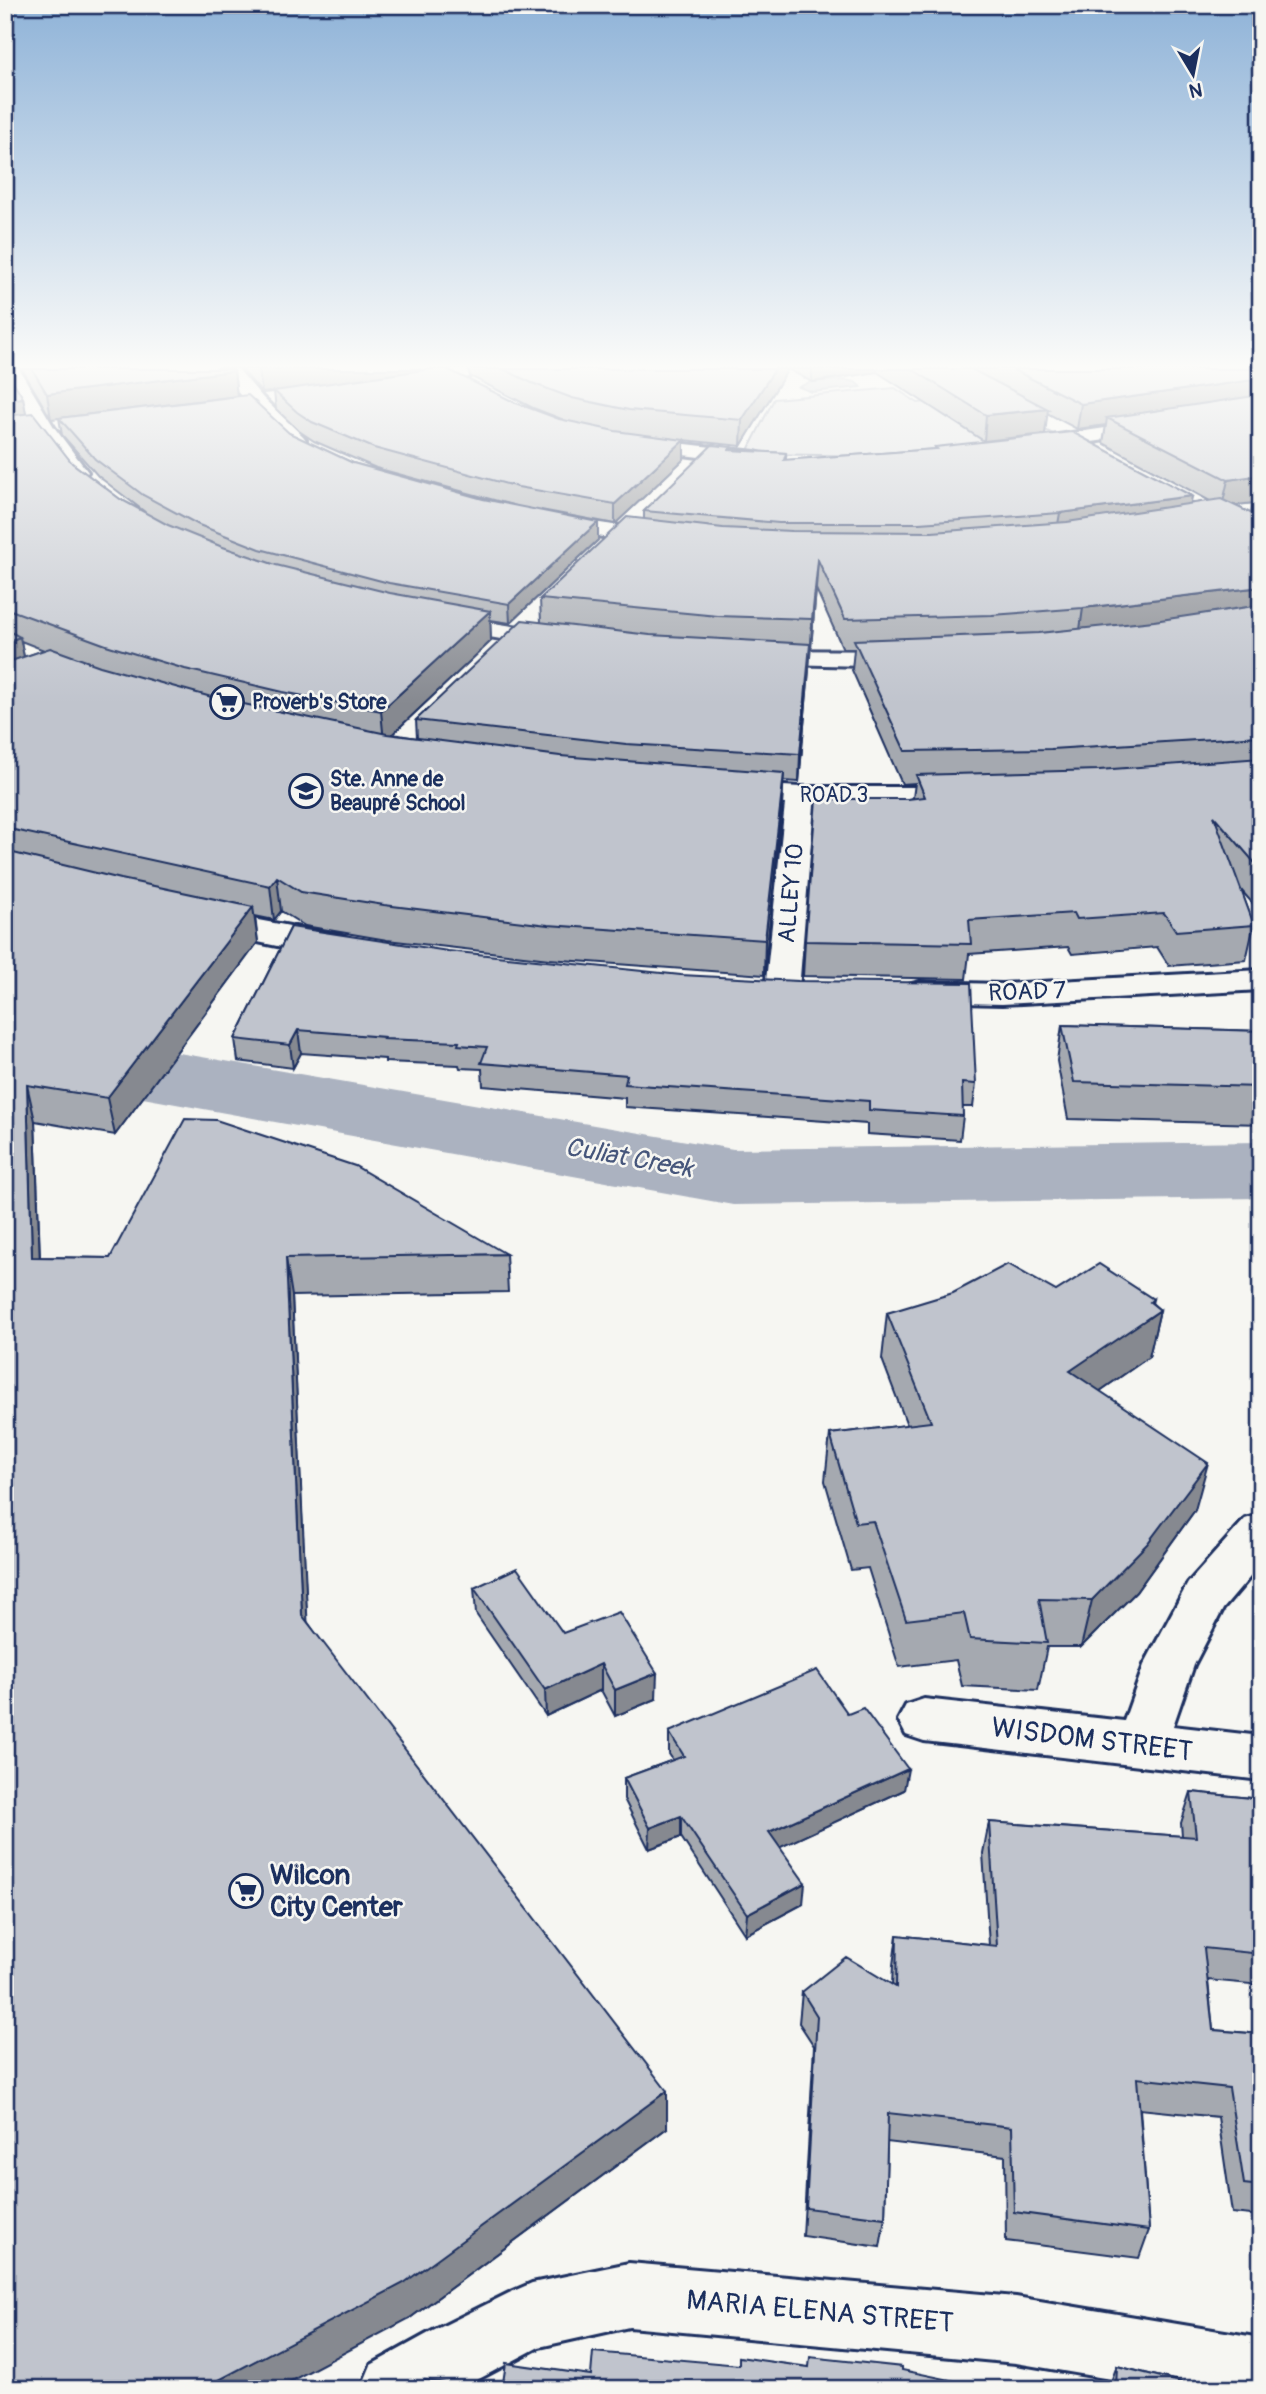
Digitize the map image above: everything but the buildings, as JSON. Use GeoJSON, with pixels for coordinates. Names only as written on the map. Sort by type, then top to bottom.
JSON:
{"type":"FeatureCollection","features":[{"type":"Feature","properties":{"kind":"street"},"geometry":{"type":"LineString","coordinates":[[85,481],[93,489]]}},
{"type":"Feature","properties":{"kind":"street"},"geometry":{"type":"LineString","coordinates":[[525,517],[621,535],[681,541]]}},
{"type":"Feature","properties":{"kind":"street"},"geometry":{"type":"LineString","coordinates":[[602,553],[639,517]]}},
{"type":"Feature","properties":{"kind":"street"},"geometry":{"type":"LineString","coordinates":[[413,617],[582,644]]}},
{"type":"Feature","properties":{"kind":"street"},"geometry":{"type":"LineString","coordinates":[[496,654],[534,617]]}},
{"type":"Feature","properties":{"kind":"street"},"geometry":{"type":"LineString","coordinates":[[732,657],[923,659]]}},
{"type":"Feature","properties":{"kind":"street","name":"ROAD 3"},"geometry":{"type":"LineString","coordinates":[[702,791],[800,796],[986,796]]}},
{"type":"Feature","properties":{"kind":"street","name":"ALLEY 10"},"geometry":{"type":"LineString","coordinates":[[782,990],[800,796]]}},
{"type":"Feature","properties":{"kind":"street"},"geometry":{"type":"LineString","coordinates":[[178,915],[285,937],[365,949]]}},
{"type":"Feature","properties":{"kind":"street","name":"ROAD 7"},"geometry":{"type":"LineString","coordinates":[[892,992],[1002,993],[1217,985],[1261,980]]}},
{"type":"Feature","properties":{"kind":"street"},"geometry":{"type":"LineString","coordinates":[[1140,1745],[1169,1665],[1205,1595],[1261,1532]]}},
{"type":"Feature","properties":{"kind":"street","name":"WISDOM STREET"},"geometry":{"type":"LineString","coordinates":[[924,1720],[1261,1758]]}},
{"type":"Feature","properties":{"kind":"street","name":"MARIA ELENA STREET"},"geometry":{"type":"LineString","coordinates":[[395,2389],[452,2356],[532,2316],[629,2295],[1016,2330],[1261,2371]]}},
{"type":"Feature","properties":{"kind":"waterway","name":"Culiat Creek"},"geometry":{"type":"LineString","coordinates":[[5,1048],[733,1177],[1261,1170]]}},
{"type":"Feature","properties":{"kind":"place","name":"Proverb's Store"},"geometry":{"type":"Point","coordinates":[227,702]}},
{"type":"Feature","properties":{"kind":"place","name":"Ste. Anne de Beaupré School"},"geometry":{"type":"Point","coordinates":[306,791]}},
{"type":"Feature","properties":{"kind":"place","name":"Wilcon City Center"},"geometry":{"type":"Point","coordinates":[246,1891]}}]}
